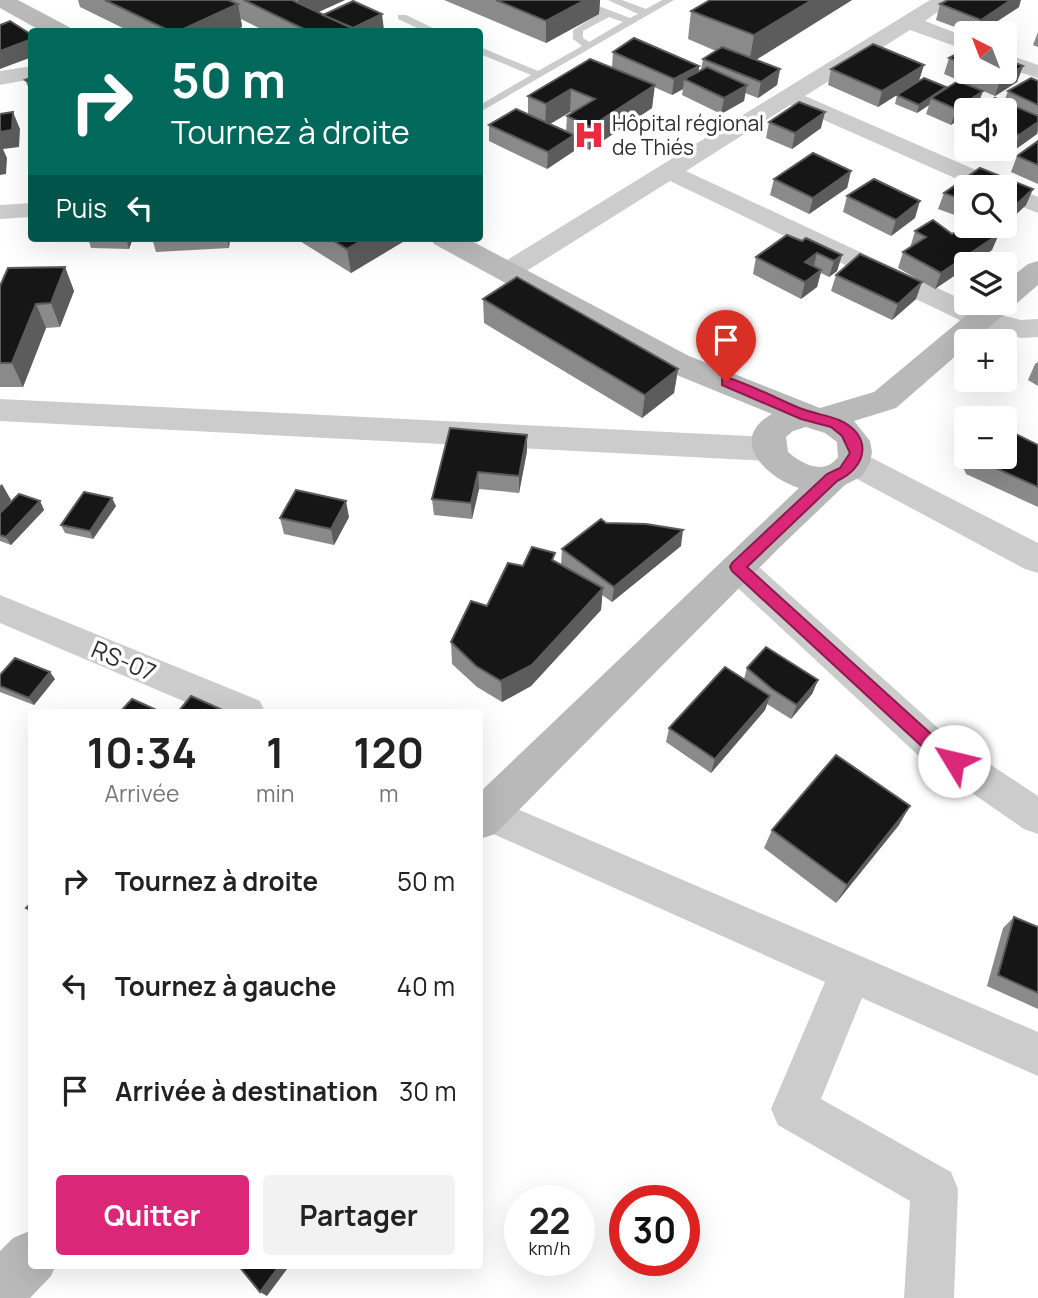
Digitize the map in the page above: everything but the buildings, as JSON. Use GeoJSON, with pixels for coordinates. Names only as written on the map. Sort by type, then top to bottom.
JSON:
{"type":"FeatureCollection","features":[{"type":"Feature","properties":{"kind":"main road"},"geometry":{"type":"LineString","coordinates":[[2,0],[54,28]]}},
{"type":"Feature","properties":{"kind":"main road"},"geometry":{"type":"LineString","coordinates":[[452,242],[689,368],[765,396],[847,432],[854,443],[848,465],[818,479],[796,474],[777,464],[741,411],[689,368]]}},
{"type":"Feature","properties":{"kind":"main road"},"geometry":{"type":"LineString","coordinates":[[1017,287],[1038,270]]}},
{"type":"Feature","properties":{"kind":"main road"},"geometry":{"type":"LineString","coordinates":[[767,538],[780,502],[781,481],[768,448],[769,432],[778,423],[790,418],[814,417],[885,400],[985,315]]}},
{"type":"Feature","properties":{"kind":"main road"},"geometry":{"type":"LineString","coordinates":[[483,813],[767,538],[848,465],[901,387]]}},
{"type":"Feature","properties":{"kind":"street"},"geometry":{"type":"LineString","coordinates":[[509,271],[944,0]]}},
{"type":"Feature","properties":{"kind":"street"},"geometry":{"type":"LineString","coordinates":[[909,22],[954,39]]}},
{"type":"Feature","properties":{"kind":"street"},"geometry":{"type":"LineString","coordinates":[[1017,64],[1038,72]]}},
{"type":"Feature","properties":{"kind":"street"},"geometry":{"type":"LineString","coordinates":[[0,78],[28,73]]}},
{"type":"Feature","properties":{"kind":"street"},"geometry":{"type":"LineString","coordinates":[[789,97],[968,175]]}},
{"type":"Feature","properties":{"kind":"street"},"geometry":{"type":"LineString","coordinates":[[668,172],[954,295]]}},
{"type":"Feature","properties":{"kind":"street"},"geometry":{"type":"LineString","coordinates":[[1017,197],[1038,206]]}},
{"type":"Feature","properties":{"kind":"street"},"geometry":{"type":"LineString","coordinates":[[0,212],[28,210]]}},
{"type":"Feature","properties":{"kind":"street"},"geometry":{"type":"LineString","coordinates":[[997,315],[1021,329],[1038,328]]}},
{"type":"Feature","properties":{"kind":"street"},"geometry":{"type":"LineString","coordinates":[[0,410],[768,448]]}},
{"type":"Feature","properties":{"kind":"street"},"geometry":{"type":"LineString","coordinates":[[848,465],[1038,559]]}},
{"type":"Feature","properties":{"kind":"street"},"geometry":{"type":"LineString","coordinates":[[737,567],[934,747],[1038,817]]}},
{"type":"Feature","properties":{"kind":"street","name":"RS-07"},"geometry":{"type":"LineString","coordinates":[[0,608],[240,709]]}},
{"type":"Feature","properties":{"kind":"street"},"geometry":{"type":"LineString","coordinates":[[483,814],[1038,1054]]}},
{"type":"Feature","properties":{"kind":"street"},"geometry":{"type":"LineString","coordinates":[[851,972],[794,1109],[934,1189],[929,1298]]}},
{"type":"Feature","properties":{"kind":"lane"},"geometry":{"type":"LineString","coordinates":[[574,0],[631,22]]}},
{"type":"Feature","properties":{"kind":"lane"},"geometry":{"type":"LineString","coordinates":[[613,0],[646,13]]}},
{"type":"Feature","properties":{"kind":"lane"},"geometry":{"type":"LineString","coordinates":[[483,107],[669,0]]}},
{"type":"Feature","properties":{"kind":"lane"},"geometry":{"type":"LineString","coordinates":[[589,46],[578,39],[578,30],[608,13]]}},
{"type":"Feature","properties":{"kind":"lane"},"geometry":{"type":"LineString","coordinates":[[402,17],[427,28]]}},
{"type":"Feature","properties":{"kind":"lane"},"geometry":{"type":"LineString","coordinates":[[483,51],[539,75]]}},
{"type":"Feature","properties":{"kind":"place","name":"Hôpital régional de Thiés"},"geometry":{"type":"Point","coordinates":[589,135]}},
{"type":"Feature","properties":{"kind":"route"},"geometry":{"type":"LineString","coordinates":[[726,382],[765,396],[806,416],[836,424],[847,432],[857,453],[853,463],[845,471],[832,477],[737,567],[934,747],[954,761]]}}]}
